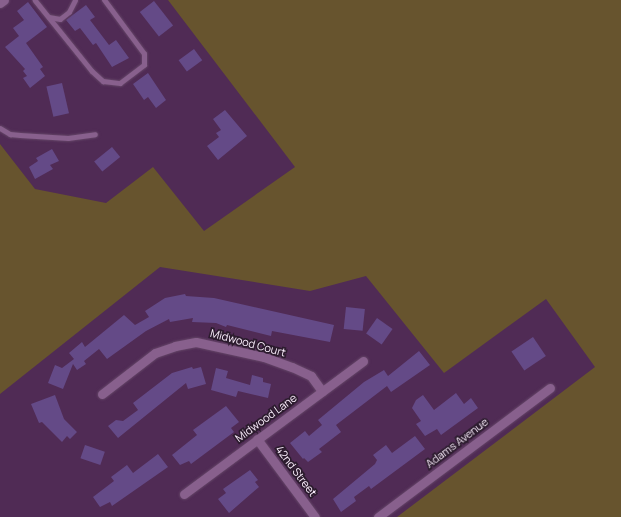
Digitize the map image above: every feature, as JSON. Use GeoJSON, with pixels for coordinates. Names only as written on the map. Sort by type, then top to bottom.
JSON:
{"type":"FeatureCollection","features":[{"type":"Feature","properties":{"kind":"street"},"geometry":{"type":"LineString","coordinates":[[0,3],[4,0]]}},
{"type":"Feature","properties":{"kind":"street","name":"Midwood Court"},"geometry":{"type":"LineString","coordinates":[[102,394],[155,353],[175,346],[196,342],[264,357],[292,367],[311,376],[322,391]]}},
{"type":"Feature","properties":{"kind":"street","name":"Midwood Lane"},"geometry":{"type":"LineString","coordinates":[[184,494],[363,361]]}},
{"type":"Feature","properties":{"kind":"street","name":"Adams Avenue"},"geometry":{"type":"LineString","coordinates":[[378,517],[550,388]]}},
{"type":"Feature","properties":{"kind":"street","name":"42nd Street"},"geometry":{"type":"LineString","coordinates":[[257,439],[315,517]]}},
{"type":"Feature","properties":{"kind":"lane"},"geometry":{"type":"LineString","coordinates":[[35,0],[92,71],[103,81],[120,83],[144,65],[144,54],[104,0]]}},
{"type":"Feature","properties":{"kind":"lane"},"geometry":{"type":"LineString","coordinates":[[49,17],[60,19],[69,12],[76,0]]}},
{"type":"Feature","properties":{"kind":"lane"},"geometry":{"type":"LineString","coordinates":[[0,128],[10,134],[20,135],[68,138],[95,134]]}},
{"type":"Feature","properties":{"kind":"shaded area"},"geometry":{"type":"Polygon","coordinates":[[[168,0],[621,0],[621,517],[397,517],[595,367],[546,299],[444,373],[366,276],[310,291],[160,267],[0,394],[0,144],[35,189],[106,203],[153,167],[204,231],[295,167],[168,0]]]}},
{"type":"Feature","properties":{"kind":"building"},"geometry":{"type":"Polygon","coordinates":[[[154,1],[173,25],[159,37],[140,12],[154,1]]]}},
{"type":"Feature","properties":{"kind":"building"},"geometry":{"type":"Polygon","coordinates":[[[28,2],[47,27],[26,43],[43,67],[40,69],[45,76],[30,88],[23,78],[27,76],[23,71],[25,69],[5,47],[19,36],[13,28],[24,20],[17,11],[28,2]]]}},
{"type":"Feature","properties":{"kind":"building"},"geometry":{"type":"Polygon","coordinates":[[[86,5],[95,17],[90,20],[109,45],[116,40],[129,58],[112,67],[96,43],[93,45],[80,28],[75,31],[66,20],[86,5]]]}},
{"type":"Feature","properties":{"kind":"building"},"geometry":{"type":"Polygon","coordinates":[[[194,49],[202,60],[187,71],[179,60],[194,49]]]}},
{"type":"Feature","properties":{"kind":"building"},"geometry":{"type":"Polygon","coordinates":[[[148,73],[166,100],[156,108],[148,97],[144,100],[133,84],[148,73]]]}},
{"type":"Feature","properties":{"kind":"building"},"geometry":{"type":"Polygon","coordinates":[[[62,83],[69,113],[53,117],[46,87],[62,83]]]}},
{"type":"Feature","properties":{"kind":"building"},"geometry":{"type":"Polygon","coordinates":[[[225,110],[247,136],[218,160],[207,146],[219,137],[216,133],[221,130],[213,119],[225,110]]]}},
{"type":"Feature","properties":{"kind":"building"},"geometry":{"type":"Polygon","coordinates":[[[112,147],[120,157],[102,172],[94,161],[112,147]]]}},
{"type":"Feature","properties":{"kind":"building"},"geometry":{"type":"Polygon","coordinates":[[[52,149],[59,161],[50,165],[53,169],[35,179],[29,167],[38,161],[36,158],[52,149]]]}},
{"type":"Feature","properties":{"kind":"building"},"geometry":{"type":"Polygon","coordinates":[[[185,294],[186,296],[214,298],[334,325],[330,342],[272,331],[271,336],[227,325],[226,327],[216,323],[192,322],[193,318],[170,322],[169,319],[146,331],[107,359],[99,349],[84,361],[86,364],[77,370],[73,364],[63,389],[48,383],[55,365],[62,368],[74,359],[69,353],[82,342],[85,347],[124,315],[135,325],[149,317],[145,311],[165,298],[185,294]]]}},
{"type":"Feature","properties":{"kind":"building"},"geometry":{"type":"Polygon","coordinates":[[[346,307],[365,309],[363,331],[344,329],[346,307]]]}},
{"type":"Feature","properties":{"kind":"building"},"geometry":{"type":"Polygon","coordinates":[[[377,318],[393,329],[382,344],[366,334],[377,318]]]}},
{"type":"Feature","properties":{"kind":"building"},"geometry":{"type":"Polygon","coordinates":[[[533,337],[546,356],[524,371],[511,352],[533,337]]]}},
{"type":"Feature","properties":{"kind":"building"},"geometry":{"type":"Polygon","coordinates":[[[419,351],[430,365],[391,392],[387,386],[336,425],[341,432],[319,449],[322,452],[308,462],[304,458],[303,459],[290,443],[305,431],[309,436],[322,425],[318,420],[364,382],[384,370],[388,376],[419,351]]]}},
{"type":"Feature","properties":{"kind":"building"},"geometry":{"type":"Polygon","coordinates":[[[192,367],[193,369],[201,367],[206,384],[188,389],[186,383],[118,438],[108,426],[116,420],[123,421],[138,410],[133,403],[172,373],[192,367]]]}},
{"type":"Feature","properties":{"kind":"building"},"geometry":{"type":"Polygon","coordinates":[[[216,368],[228,371],[226,378],[250,385],[252,375],[263,378],[263,382],[271,384],[268,398],[238,391],[236,397],[211,390],[216,368]]]}},
{"type":"Feature","properties":{"kind":"building"},"geometry":{"type":"Polygon","coordinates":[[[456,393],[464,404],[471,398],[478,408],[441,435],[437,429],[425,436],[416,424],[421,421],[412,408],[416,400],[423,395],[434,410],[456,393]]]}},
{"type":"Feature","properties":{"kind":"building"},"geometry":{"type":"Polygon","coordinates":[[[55,395],[64,419],[77,432],[70,439],[67,436],[62,442],[42,422],[39,423],[31,404],[55,395]]]}},
{"type":"Feature","properties":{"kind":"building"},"geometry":{"type":"Polygon","coordinates":[[[226,406],[239,422],[231,428],[234,432],[191,464],[189,461],[180,465],[172,455],[197,435],[193,430],[226,406]]]}},
{"type":"Feature","properties":{"kind":"building"},"geometry":{"type":"Polygon","coordinates":[[[415,436],[425,449],[371,489],[369,486],[354,497],[356,501],[341,512],[333,499],[375,464],[377,460],[373,455],[386,445],[392,453],[415,436]]]}},
{"type":"Feature","properties":{"kind":"building"},"geometry":{"type":"Polygon","coordinates":[[[85,445],[105,452],[100,465],[80,458],[85,445]]]}},
{"type":"Feature","properties":{"kind":"building"},"geometry":{"type":"Polygon","coordinates":[[[158,454],[168,467],[112,506],[110,502],[100,507],[93,497],[114,481],[111,477],[127,465],[133,473],[158,454]]]}},
{"type":"Feature","properties":{"kind":"building"},"geometry":{"type":"Polygon","coordinates":[[[250,470],[258,480],[255,482],[259,487],[229,513],[218,499],[226,493],[223,489],[250,470]]]}}]}
